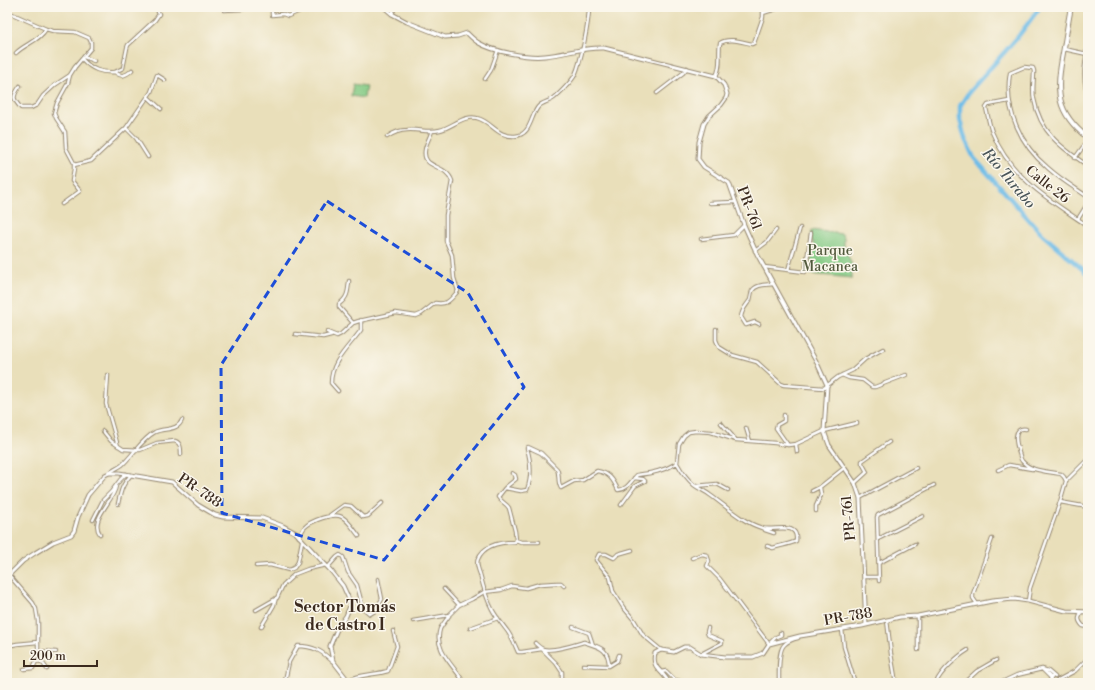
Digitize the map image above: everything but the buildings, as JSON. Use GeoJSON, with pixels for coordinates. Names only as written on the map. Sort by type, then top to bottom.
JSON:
{"type":"FeatureCollection","features":[{"type":"Feature","properties":{"kind":"main road"},"geometry":{"type":"LineString","coordinates":[[1072,7],[1061,83],[1063,100],[1069,116],[1088,134]]}},
{"type":"Feature","properties":{"kind":"main road"},"geometry":{"type":"LineString","coordinates":[[1065,49],[1058,78],[1060,100],[1070,121],[1088,139]]}},
{"type":"Feature","properties":{"kind":"street"},"geometry":{"type":"LineString","coordinates":[[7,7],[8,13],[46,29],[53,31],[75,32],[89,38],[91,42],[91,48],[70,75],[68,84],[57,103],[54,112],[65,132],[66,148],[74,165],[72,181],[80,191],[62,204]]}},
{"type":"Feature","properties":{"kind":"street"},"geometry":{"type":"LineString","coordinates":[[83,58],[88,66],[95,70],[115,72],[123,68],[128,45],[155,20],[159,14],[156,7]]}},
{"type":"Feature","properties":{"kind":"street"},"geometry":{"type":"LineString","coordinates":[[224,10],[243,9],[246,7]]}},
{"type":"Feature","properties":{"kind":"street"},"geometry":{"type":"LineString","coordinates":[[272,7],[272,15],[283,14],[288,16],[309,7]]}},
{"type":"Feature","properties":{"kind":"street"},"geometry":{"type":"LineString","coordinates":[[384,7],[392,14],[407,22],[445,37],[467,34],[479,43],[498,50],[516,54],[544,56],[594,48],[604,48],[716,76],[720,69],[720,43],[724,40],[754,43],[763,13],[763,7]]}},
{"type":"Feature","properties":{"kind":"street"},"geometry":{"type":"LineString","coordinates":[[392,14],[395,7]]}},
{"type":"Feature","properties":{"kind":"street"},"geometry":{"type":"LineString","coordinates":[[387,137],[397,132],[407,130],[432,131],[448,128],[462,120],[470,118],[480,119],[504,134],[515,136],[522,134],[528,128],[538,108],[554,98],[574,77],[582,50],[588,7]]}},
{"type":"Feature","properties":{"kind":"street"},"geometry":{"type":"LineString","coordinates":[[763,13],[782,7]]}},
{"type":"Feature","properties":{"kind":"street"},"geometry":{"type":"LineString","coordinates":[[16,53],[35,40],[46,29]]}},
{"type":"Feature","properties":{"kind":"street"},"geometry":{"type":"LineString","coordinates":[[1088,46],[1084,71],[1084,86],[1088,95]]}},
{"type":"Feature","properties":{"kind":"street"},"geometry":{"type":"LineString","coordinates":[[1065,49],[1087,54]]}},
{"type":"Feature","properties":{"kind":"street"},"geometry":{"type":"LineString","coordinates":[[486,80],[498,50]]}},
{"type":"Feature","properties":{"kind":"street"},"geometry":{"type":"LineString","coordinates":[[83,58],[94,61]]}},
{"type":"Feature","properties":{"kind":"street"},"geometry":{"type":"LineString","coordinates":[[1088,166],[1075,158],[1052,139],[1040,120],[1034,98],[1033,68],[1024,67],[1010,73],[1008,83],[1009,102],[1012,115],[1017,130],[1031,153],[1048,168],[1088,197]]}},
{"type":"Feature","properties":{"kind":"street"},"geometry":{"type":"LineString","coordinates":[[657,93],[687,68]]}},
{"type":"Feature","properties":{"kind":"street"},"geometry":{"type":"LineString","coordinates":[[115,72],[123,76],[132,70]]}},
{"type":"Feature","properties":{"kind":"street"},"geometry":{"type":"LineString","coordinates":[[20,86],[14,94],[15,101],[21,108],[31,108],[37,105],[43,96],[55,85],[70,75]]}},
{"type":"Feature","properties":{"kind":"street"},"geometry":{"type":"LineString","coordinates":[[74,165],[91,161],[126,128],[151,92],[157,75],[165,80]]}},
{"type":"Feature","properties":{"kind":"street","name":"PR-761"},"geometry":{"type":"LineString","coordinates":[[716,76],[724,84],[727,94],[721,105],[709,116],[704,124],[699,142],[698,159],[704,167],[729,183],[755,251],[817,363],[827,385],[824,431],[829,445],[855,483],[860,498],[866,625]]}},
{"type":"Feature","properties":{"kind":"street"},"geometry":{"type":"LineString","coordinates":[[148,97],[161,108]]}},
{"type":"Feature","properties":{"kind":"street","name":"Calle 26"},"geometry":{"type":"LineString","coordinates":[[1009,102],[988,105],[986,108],[991,131],[1001,151],[1012,167],[1028,184],[1088,226]]}},
{"type":"Feature","properties":{"kind":"street"},"geometry":{"type":"LineString","coordinates":[[126,128],[136,138],[148,157]]}},
{"type":"Feature","properties":{"kind":"street"},"geometry":{"type":"LineString","coordinates":[[327,332],[337,336],[353,323],[396,313],[416,316],[435,303],[443,304],[448,302],[458,291],[454,278],[452,255],[446,241],[446,215],[452,181],[451,176],[444,169],[430,164],[425,157],[425,150],[432,131]]}},
{"type":"Feature","properties":{"kind":"street"},"geometry":{"type":"LineString","coordinates":[[1075,158],[1088,139]]}},
{"type":"Feature","properties":{"kind":"street"},"geometry":{"type":"LineString","coordinates":[[710,203],[737,202]]}},
{"type":"Feature","properties":{"kind":"street"},"geometry":{"type":"LineString","coordinates":[[1078,219],[1088,203]]}},
{"type":"Feature","properties":{"kind":"street"},"geometry":{"type":"LineString","coordinates":[[701,239],[734,235],[744,225]]}},
{"type":"Feature","properties":{"kind":"street"},"geometry":{"type":"LineString","coordinates":[[788,270],[800,228]]}},
{"type":"Feature","properties":{"kind":"street"},"geometry":{"type":"LineString","coordinates":[[755,251],[767,242],[776,230]]}},
{"type":"Feature","properties":{"kind":"street"},"geometry":{"type":"LineString","coordinates":[[764,267],[805,272],[811,234]]}},
{"type":"Feature","properties":{"kind":"street"},"geometry":{"type":"LineString","coordinates":[[349,281],[346,298],[339,304],[339,307],[353,323]]}},
{"type":"Feature","properties":{"kind":"street"},"geometry":{"type":"LineString","coordinates":[[759,324],[755,322],[746,326],[740,316],[750,299],[751,292],[754,288],[773,284]]}},
{"type":"Feature","properties":{"kind":"street"},"geometry":{"type":"LineString","coordinates":[[338,391],[331,383],[331,375],[336,360],[361,330],[361,320]]}},
{"type":"Feature","properties":{"kind":"street"},"geometry":{"type":"LineString","coordinates":[[716,329],[716,340],[719,348],[732,355],[757,362],[784,385],[824,388],[838,376],[853,370],[865,359],[883,349]]}},
{"type":"Feature","properties":{"kind":"street"},"geometry":{"type":"LineString","coordinates":[[295,334],[323,337],[331,334]]}},
{"type":"Feature","properties":{"kind":"street"},"geometry":{"type":"LineString","coordinates":[[108,375],[106,404],[118,446]]}},
{"type":"Feature","properties":{"kind":"street"},"geometry":{"type":"LineString","coordinates":[[842,375],[849,378],[863,380],[872,387],[906,375]]}},
{"type":"Feature","properties":{"kind":"street"},"geometry":{"type":"LineString","coordinates":[[784,415],[784,421],[777,425],[776,428],[788,445]]}},
{"type":"Feature","properties":{"kind":"street"},"geometry":{"type":"LineString","coordinates":[[24,669],[33,668],[38,651],[38,621],[36,609],[33,603],[8,574],[35,553],[53,542],[71,535],[74,532],[78,517],[88,495],[105,475],[122,466],[135,450],[154,433],[174,428],[181,423],[182,420]]}},
{"type":"Feature","properties":{"kind":"street"},"geometry":{"type":"LineString","coordinates":[[721,423],[736,440]]}},
{"type":"Feature","properties":{"kind":"street"},"geometry":{"type":"LineString","coordinates":[[774,532],[739,517],[696,486],[682,472],[677,463],[679,444],[684,436],[689,432],[711,432],[736,440],[788,445],[796,444],[824,431],[857,423]]}},
{"type":"Feature","properties":{"kind":"street"},"geometry":{"type":"LineString","coordinates":[[746,428],[750,441]]}},
{"type":"Feature","properties":{"kind":"street"},"geometry":{"type":"LineString","coordinates":[[1026,429],[1022,428],[1018,430],[1016,443],[1021,461],[1033,469]]}},
{"type":"Feature","properties":{"kind":"street"},"geometry":{"type":"LineString","coordinates":[[103,431],[111,441],[123,449],[140,450],[157,442],[175,441],[180,446],[181,454]]}},
{"type":"Feature","properties":{"kind":"street"},"geometry":{"type":"LineString","coordinates":[[855,483],[867,472],[862,461],[889,442]]}},
{"type":"Feature","properties":{"kind":"street"},"geometry":{"type":"LineString","coordinates":[[796,444],[797,452]]}},
{"type":"Feature","properties":{"kind":"street"},"geometry":{"type":"LineString","coordinates":[[505,488],[521,491],[527,490],[531,472],[528,447],[541,453],[557,469],[558,484],[561,488],[574,481],[584,480],[597,471],[605,472],[610,476],[620,491],[625,488],[637,475],[667,469],[677,463]]}},
{"type":"Feature","properties":{"kind":"street"},"geometry":{"type":"LineString","coordinates":[[1028,601],[1030,588],[1066,481],[1088,459]]}},
{"type":"Feature","properties":{"kind":"street"},"geometry":{"type":"LineString","coordinates":[[998,470],[1010,465],[1061,474],[1066,481]]}},
{"type":"Feature","properties":{"kind":"street"},"geometry":{"type":"LineString","coordinates":[[812,491],[820,487],[844,468]]}},
{"type":"Feature","properties":{"kind":"street"},"geometry":{"type":"LineString","coordinates":[[860,498],[916,468]]}},
{"type":"Feature","properties":{"kind":"street","name":"PR-788"},"geometry":{"type":"LineString","coordinates":[[109,473],[126,474],[172,482],[198,505],[219,517],[262,518],[296,533],[327,566],[343,586],[348,597],[350,606],[346,616],[338,627],[330,646],[333,661]]}},
{"type":"Feature","properties":{"kind":"street"},"geometry":{"type":"LineString","coordinates":[[512,473],[515,475],[516,479],[505,488],[498,497],[500,501],[509,508],[516,540]]}},
{"type":"Feature","properties":{"kind":"street"},"geometry":{"type":"LineString","coordinates":[[93,520],[103,500],[126,474]]}},
{"type":"Feature","properties":{"kind":"street"},"geometry":{"type":"LineString","coordinates":[[118,504],[124,483],[131,475]]}},
{"type":"Feature","properties":{"kind":"street"},"geometry":{"type":"LineString","coordinates":[[621,505],[635,486],[645,481],[643,479],[634,478]]}},
{"type":"Feature","properties":{"kind":"street"},"geometry":{"type":"LineString","coordinates":[[696,486],[718,484],[728,490]]}},
{"type":"Feature","properties":{"kind":"street"},"geometry":{"type":"LineString","coordinates":[[879,581],[878,515],[934,485]]}},
{"type":"Feature","properties":{"kind":"street"},"geometry":{"type":"LineString","coordinates":[[100,534],[97,528],[98,521],[116,489],[116,486]]}},
{"type":"Feature","properties":{"kind":"street"},"geometry":{"type":"LineString","coordinates":[[816,511],[816,506],[821,495],[820,487]]}},
{"type":"Feature","properties":{"kind":"street"},"geometry":{"type":"LineString","coordinates":[[1060,502],[1088,507]]}},
{"type":"Feature","properties":{"kind":"street"},"geometry":{"type":"LineString","coordinates":[[299,537],[304,528],[328,516],[344,505],[351,506],[363,517],[368,516],[382,503]]}},
{"type":"Feature","properties":{"kind":"street"},"geometry":{"type":"LineString","coordinates":[[328,516],[339,515],[344,518],[359,536]]}},
{"type":"Feature","properties":{"kind":"street"},"geometry":{"type":"LineString","coordinates":[[878,539],[923,516]]}},
{"type":"Feature","properties":{"kind":"street"},"geometry":{"type":"LineString","coordinates":[[764,529],[788,528],[794,531],[796,536],[796,541],[793,543],[779,545],[772,548],[767,546]]}},
{"type":"Feature","properties":{"kind":"street"},"geometry":{"type":"LineString","coordinates":[[978,604],[973,598],[973,594],[992,539]]}},
{"type":"Feature","properties":{"kind":"street"},"geometry":{"type":"LineString","coordinates":[[539,542],[521,542],[516,540],[515,542],[501,542],[484,550],[478,558],[478,566],[484,592],[493,610],[509,634],[518,652],[568,648],[584,642],[604,650],[609,658],[609,666]]}},
{"type":"Feature","properties":{"kind":"street"},"geometry":{"type":"LineString","coordinates":[[256,566],[270,566],[289,570],[294,568],[298,562],[302,541]]}},
{"type":"Feature","properties":{"kind":"street"},"geometry":{"type":"LineString","coordinates":[[879,563],[915,544]]}},
{"type":"Feature","properties":{"kind":"street"},"geometry":{"type":"LineString","coordinates":[[632,550],[618,554],[614,558],[606,554],[599,554],[596,560],[610,577],[613,591],[622,606],[634,620],[643,635],[661,650],[655,653],[653,660],[655,666],[669,683]]}},
{"type":"Feature","properties":{"kind":"street"},"geometry":{"type":"LineString","coordinates":[[692,558],[702,554],[707,555],[709,561],[707,566],[720,579],[769,644],[776,636],[781,634],[780,633]]}},
{"type":"Feature","properties":{"kind":"street"},"geometry":{"type":"LineString","coordinates":[[261,627],[274,605],[283,585],[295,574],[308,568],[327,566],[340,555],[343,557],[348,572],[357,585],[364,608],[370,614],[375,611],[382,599],[378,579]]}},
{"type":"Feature","properties":{"kind":"street"},"geometry":{"type":"LineString","coordinates":[[864,577],[879,577]]}},
{"type":"Feature","properties":{"kind":"street"},"geometry":{"type":"LineString","coordinates":[[464,683],[444,655],[440,646],[440,630],[449,615],[459,605],[484,592],[501,590],[512,586],[526,588],[540,584],[561,583],[564,586]]}},
{"type":"Feature","properties":{"kind":"street"},"geometry":{"type":"LineString","coordinates":[[444,589],[459,605]]}},
{"type":"Feature","properties":{"kind":"street"},"geometry":{"type":"LineString","coordinates":[[256,610],[277,598]]}},
{"type":"Feature","properties":{"kind":"street","name":"PR-788"},"geometry":{"type":"LineString","coordinates":[[661,650],[673,652],[684,647],[690,647],[701,654],[725,657],[753,657],[763,653],[769,644],[800,636],[866,625],[900,617],[918,616],[992,601],[1014,599],[1066,611],[1088,612]]}},
{"type":"Feature","properties":{"kind":"street"},"geometry":{"type":"LineString","coordinates":[[1081,612],[1079,620],[1080,623],[1083,626],[1088,627]]}},
{"type":"Feature","properties":{"kind":"street"},"geometry":{"type":"LineString","coordinates":[[413,621],[449,615]]}},
{"type":"Feature","properties":{"kind":"street"},"geometry":{"type":"LineString","coordinates":[[918,616],[918,650]]}},
{"type":"Feature","properties":{"kind":"street"},"geometry":{"type":"LineString","coordinates":[[470,628],[498,618]]}},
{"type":"Feature","properties":{"kind":"street"},"geometry":{"type":"LineString","coordinates":[[887,620],[890,654],[896,683]]}},
{"type":"Feature","properties":{"kind":"street"},"geometry":{"type":"LineString","coordinates":[[574,627],[590,633],[594,645]]}},
{"type":"Feature","properties":{"kind":"street"},"geometry":{"type":"LineString","coordinates":[[701,654],[722,643],[720,639],[708,635],[708,628]]}},
{"type":"Feature","properties":{"kind":"street"},"geometry":{"type":"LineString","coordinates":[[842,629],[844,647],[855,683]]}},
{"type":"Feature","properties":{"kind":"street"},"geometry":{"type":"LineString","coordinates":[[280,682],[285,681],[289,662],[298,646],[304,646],[322,651],[333,661],[349,681],[355,677],[380,674],[388,671],[397,646],[393,631]]}},
{"type":"Feature","properties":{"kind":"street"},"geometry":{"type":"LineString","coordinates":[[778,683],[780,656],[783,646],[789,641],[800,636]]}},
{"type":"Feature","properties":{"kind":"street"},"geometry":{"type":"LineString","coordinates":[[7,646],[38,642]]}},
{"type":"Feature","properties":{"kind":"street"},"geometry":{"type":"LineString","coordinates":[[535,643],[556,663],[562,672],[562,683]]}},
{"type":"Feature","properties":{"kind":"street"},"geometry":{"type":"LineString","coordinates":[[936,683],[949,666],[968,650]]}},
{"type":"Feature","properties":{"kind":"street"},"geometry":{"type":"LineString","coordinates":[[38,651],[56,652]]}},
{"type":"Feature","properties":{"kind":"street"},"geometry":{"type":"LineString","coordinates":[[584,665],[609,666],[616,661],[619,655]]}},
{"type":"Feature","properties":{"kind":"street"},"geometry":{"type":"LineString","coordinates":[[1000,683],[1017,675],[1042,669],[1055,677],[1057,681],[1075,671],[1088,658]]}},
{"type":"Feature","properties":{"kind":"street"},"geometry":{"type":"LineString","coordinates":[[36,660],[42,662],[47,669]]}},
{"type":"Feature","properties":{"kind":"street"},"geometry":{"type":"LineString","coordinates":[[964,683],[977,671],[996,660]]}},
{"type":"Feature","properties":{"kind":"street"},"geometry":{"type":"LineString","coordinates":[[661,672],[666,671],[675,680],[689,683]]}},
{"type":"Feature","properties":{"kind":"street"},"geometry":{"type":"LineString","coordinates":[[1047,672],[1051,678],[1050,683]]}},
{"type":"Feature","properties":{"kind":"street"},"geometry":{"type":"LineString","coordinates":[[1051,678],[1055,677]]}},
{"type":"Feature","properties":{"kind":"highlighted area"},"geometry":{"type":"Polygon","coordinates":[[[327,201],[468,293],[524,387],[384,560],[222,513],[221,365],[327,201]]]}},
{"type":"Feature","properties":{"kind":"green space"},"geometry":{"type":"Polygon","coordinates":[[[353,84],[366,86],[364,98],[351,96],[353,84]]]}},
{"type":"Feature","properties":{"kind":"green space","name":"Parque Macanea"},"geometry":{"type":"Polygon","coordinates":[[[812,230],[842,234],[844,237],[844,246],[852,265],[852,278],[809,274],[814,242],[811,241],[812,230]]]}},
{"type":"Feature","properties":{"kind":"waterway","name":"Río Turabo"},"geometry":{"type":"LineString","coordinates":[[1040,7],[1017,38],[969,92],[960,106],[960,120],[965,139],[974,158],[1042,234],[1088,274]]}},
{"type":"Feature","properties":{"kind":"district","name":"Sector Tomás de Castro I"},"geometry":{"type":"Point","coordinates":[345,615]}}]}
